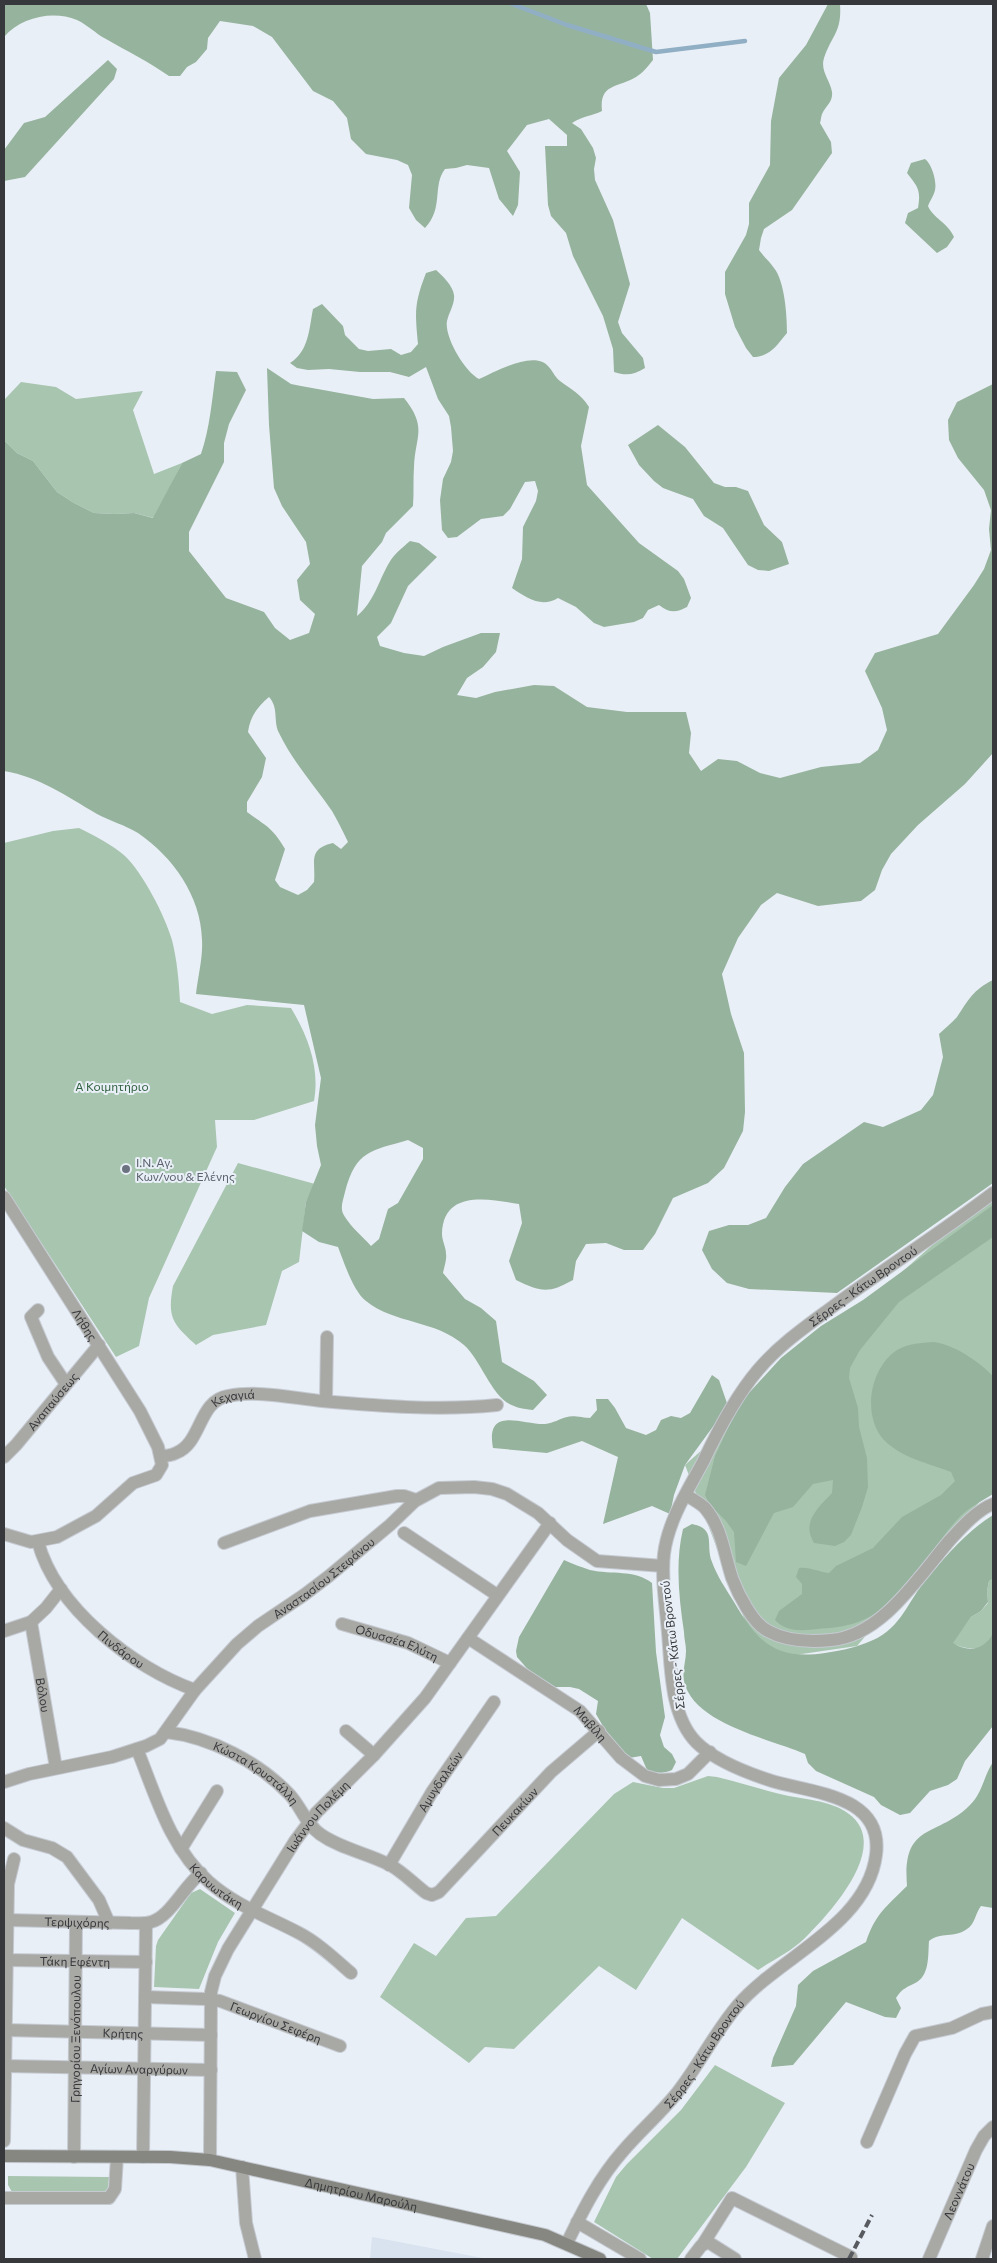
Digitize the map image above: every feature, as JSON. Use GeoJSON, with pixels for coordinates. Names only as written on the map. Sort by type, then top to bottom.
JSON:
{"type":"FeatureCollection","features":[{"type":"Feature","properties":{"kind":"main road","name":"Δημητρίου Μαρούλη"},"geometry":{"type":"LineString","coordinates":[[4,2156],[143,2157],[210,2160],[513,2227],[567,2243],[600,2259]]}},
{"type":"Feature","properties":{"kind":"street","name":"Σέρρες - Κάτω Βροντού"},"geometry":{"type":"LineString","coordinates":[[567,2243],[606,2172],[677,2092],[738,2005],[762,1981],[830,1928],[857,1899],[873,1871],[877,1849],[876,1837],[867,1818],[855,1806],[829,1794],[764,1778],[710,1752],[683,1725],[677,1707],[669,1643],[663,1566],[669,1532],[737,1397],[770,1357],[853,1292],[993,1193]]}},
{"type":"Feature","properties":{"kind":"street","name":"Λήθης"},"geometry":{"type":"LineString","coordinates":[[4,1197],[140,1411],[161,1456]]}},
{"type":"Feature","properties":{"kind":"street"},"geometry":{"type":"LineString","coordinates":[[38,1310],[32,1318],[48,1357],[66,1384]]}},
{"type":"Feature","properties":{"kind":"street"},"geometry":{"type":"LineString","coordinates":[[326,1401],[327,1338]]}},
{"type":"Feature","properties":{"kind":"street","name":"Αναπαύσεως"},"geometry":{"type":"LineString","coordinates":[[4,1457],[99,1345]]}},
{"type":"Feature","properties":{"kind":"street","name":"Κεχαγιά"},"geometry":{"type":"LineString","coordinates":[[161,1456],[178,1452],[185,1446],[214,1401],[221,1398],[255,1394],[414,1408],[497,1406]]}},
{"type":"Feature","properties":{"kind":"street"},"geometry":{"type":"LineString","coordinates":[[4,1534],[28,1542],[38,1542],[57,1537],[82,1525],[96,1516],[133,1483],[156,1475],[162,1465],[161,1456]]}},
{"type":"Feature","properties":{"kind":"street","name":"Αναστασίου Στεφάνου"},"geometry":{"type":"LineString","coordinates":[[4,1782],[56,1768],[98,1760],[137,1749],[160,1739],[194,1690],[250,1633],[315,1587],[390,1525],[416,1500],[445,1487],[492,1489],[513,1497],[550,1523],[567,1540],[597,1561],[663,1566]]}},
{"type":"Feature","properties":{"kind":"street"},"geometry":{"type":"LineString","coordinates":[[686,1495],[704,1508],[722,1538],[732,1578],[752,1616],[766,1631],[781,1636],[813,1641],[835,1640],[853,1635],[871,1626],[888,1612],[962,1526],[993,1504]]}},
{"type":"Feature","properties":{"kind":"street"},"geometry":{"type":"LineString","coordinates":[[224,1543],[277,1522],[325,1508],[397,1496],[416,1500]]}},
{"type":"Feature","properties":{"kind":"street","name":"Ιωάννου Πολέμη"},"geometry":{"type":"LineString","coordinates":[[210,2160],[211,1999],[213,1984],[220,1966],[251,1911],[308,1822],[374,1755],[425,1698],[550,1523]]}},
{"type":"Feature","properties":{"kind":"street"},"geometry":{"type":"LineString","coordinates":[[404,1533],[498,1595]]}},
{"type":"Feature","properties":{"kind":"street","name":"Πινδάρου"},"geometry":{"type":"LineString","coordinates":[[38,1542],[44,1560],[61,1589],[95,1626],[131,1658],[155,1674],[194,1690]]}},
{"type":"Feature","properties":{"kind":"street"},"geometry":{"type":"LineString","coordinates":[[4,1631],[31,1622],[46,1608],[61,1589]]}},
{"type":"Feature","properties":{"kind":"street","name":"Βόλου"},"geometry":{"type":"LineString","coordinates":[[31,1622],[56,1768]]}},
{"type":"Feature","properties":{"kind":"street","name":"Οδυσσέα Ελύτη"},"geometry":{"type":"LineString","coordinates":[[342,1624],[408,1644],[450,1663]]}},
{"type":"Feature","properties":{"kind":"street","name":"Μαβίλη"},"geometry":{"type":"LineString","coordinates":[[468,1638],[580,1711],[628,1765],[641,1774],[653,1779],[669,1780],[683,1777],[710,1752]]}},
{"type":"Feature","properties":{"kind":"street","name":"Αμυγδαλεών"},"geometry":{"type":"LineString","coordinates":[[389,1865],[432,1792],[494,1702]]}},
{"type":"Feature","properties":{"kind":"street"},"geometry":{"type":"LineString","coordinates":[[346,1731],[374,1755]]}},
{"type":"Feature","properties":{"kind":"street","name":"Πευκακίων"},"geometry":{"type":"LineString","coordinates":[[434,1895],[439,1892],[551,1772],[599,1731]]}},
{"type":"Feature","properties":{"kind":"street","name":"Κώστα Κρυστάλλη"},"geometry":{"type":"LineString","coordinates":[[166,1732],[200,1738],[239,1758],[284,1789],[296,1802],[308,1822],[317,1832],[330,1840],[389,1865],[426,1893],[434,1895]]}},
{"type":"Feature","properties":{"kind":"street","name":"Καρυωτάκη"},"geometry":{"type":"LineString","coordinates":[[137,1749],[168,1827],[181,1849],[201,1873],[224,1893],[251,1911],[310,1940],[351,1972]]}},
{"type":"Feature","properties":{"kind":"street"},"geometry":{"type":"LineString","coordinates":[[181,1849],[217,1791]]}},
{"type":"Feature","properties":{"kind":"street"},"geometry":{"type":"LineString","coordinates":[[4,1828],[23,1840],[52,1848],[67,1857],[94,1892],[109,1923]]}},
{"type":"Feature","properties":{"kind":"street"},"geometry":{"type":"LineString","coordinates":[[4,2141],[5,1960],[8,1878],[14,1859]]}},
{"type":"Feature","properties":{"kind":"street"},"geometry":{"type":"LineString","coordinates":[[143,2157],[146,1923],[162,1916],[201,1873]]}},
{"type":"Feature","properties":{"kind":"street","name":"Τερψιχόρης"},"geometry":{"type":"LineString","coordinates":[[7,1920],[146,1923]]}},
{"type":"Feature","properties":{"kind":"street","name":"Γρηγορίου Ξενόπουλου"},"geometry":{"type":"LineString","coordinates":[[74,2157],[76,1922]]}},
{"type":"Feature","properties":{"kind":"street","name":"Τάκη Εφέντη"},"geometry":{"type":"LineString","coordinates":[[5,1960],[146,1962]]}},
{"type":"Feature","properties":{"kind":"street","name":"Γεωργίου Σεφέρη"},"geometry":{"type":"LineString","coordinates":[[145,1997],[211,1999],[340,2046]]}},
{"type":"Feature","properties":{"kind":"street"},"geometry":{"type":"LineString","coordinates":[[867,2142],[905,2054],[916,2036],[952,2028],[982,2014],[993,2012]]}},
{"type":"Feature","properties":{"kind":"street","name":"Κρήτης"},"geometry":{"type":"LineString","coordinates":[[5,2030],[211,2035]]}},
{"type":"Feature","properties":{"kind":"street","name":"Αγίων Αναργύρων"},"geometry":{"type":"LineString","coordinates":[[5,2066],[211,2070]]}},
{"type":"Feature","properties":{"kind":"street","name":"Λεοννάτου"},"geometry":{"type":"LineString","coordinates":[[929,2259],[976,2150],[984,2136],[993,2127]]}},
{"type":"Feature","properties":{"kind":"street"},"geometry":{"type":"LineString","coordinates":[[4,2198],[109,2198],[115,2190],[117,2157]]}},
{"type":"Feature","properties":{"kind":"street"},"geometry":{"type":"LineString","coordinates":[[242,2167],[246,2218],[255,2259]]}},
{"type":"Feature","properties":{"kind":"street"},"geometry":{"type":"LineString","coordinates":[[692,2259],[732,2198],[851,2257]]}},
{"type":"Feature","properties":{"kind":"street"},"geometry":{"type":"LineString","coordinates":[[577,2222],[640,2259]]}},
{"type":"Feature","properties":{"kind":"street"},"geometry":{"type":"LineString","coordinates":[[982,2259],[993,2226]]}},
{"type":"Feature","properties":{"kind":"street"},"geometry":{"type":"LineString","coordinates":[[703,2244],[711,2243],[735,2259]]}},
{"type":"Feature","properties":{"kind":"shaded area"},"geometry":{"type":"Polygon","coordinates":[[[373,2237],[488,2259],[370,2259],[373,2237]]]}},
{"type":"Feature","properties":{"kind":"green space"},"geometry":{"type":"Polygon","coordinates":[[[4,4],[646,4],[650,13],[653,60],[639,75],[607,91],[602,102],[602,111],[572,123],[581,129],[593,148],[596,158],[595,180],[613,220],[630,284],[618,322],[622,333],[643,358],[645,368],[630,374],[614,372],[613,349],[603,316],[573,256],[566,233],[551,216],[548,205],[545,146],[567,146],[567,135],[549,119],[527,125],[507,151],[520,172],[518,205],[513,216],[499,199],[489,168],[467,165],[445,169],[439,183],[434,213],[425,228],[416,220],[409,208],[412,175],[408,165],[397,160],[366,154],[351,139],[347,118],[333,101],[313,91],[272,37],[253,26],[220,21],[208,38],[207,49],[196,62],[187,67],[180,76],[169,76],[102,37],[81,22],[68,17],[48,16],[28,20],[19,24],[4,37],[4,4]]]}},
{"type":"Feature","properties":{"kind":"green space"},"geometry":{"type":"Polygon","coordinates":[[[828,4],[840,4],[838,27],[823,63],[832,95],[831,100],[822,113],[820,123],[831,142],[832,153],[792,210],[764,229],[759,250],[774,268],[781,282],[786,309],[787,333],[769,353],[753,357],[735,327],[725,294],[725,272],[746,235],[749,224],[749,203],[770,165],[771,121],[779,78],[806,45],[828,4]]]}},
{"type":"Feature","properties":{"kind":"green space"},"geometry":{"type":"Polygon","coordinates":[[[108,60],[117,69],[114,79],[25,177],[4,181],[4,150],[24,123],[45,117],[108,60]]]}},
{"type":"Feature","properties":{"kind":"green space"},"geometry":{"type":"Polygon","coordinates":[[[925,159],[932,169],[935,182],[934,192],[928,206],[954,237],[947,247],[937,253],[905,223],[908,213],[918,208],[919,197],[916,185],[907,173],[911,163],[925,159]]]}},
{"type":"Feature","properties":{"kind":"green space"},"geometry":{"type":"Polygon","coordinates":[[[436,270],[445,278],[454,295],[453,305],[447,321],[452,345],[462,362],[473,375],[479,379],[524,361],[533,360],[541,362],[548,366],[560,381],[576,392],[589,407],[581,446],[587,485],[639,543],[678,571],[684,579],[691,598],[687,607],[673,611],[666,610],[659,605],[648,610],[643,618],[634,622],[604,627],[594,623],[576,607],[558,598],[552,601],[540,602],[523,595],[512,588],[522,559],[523,527],[536,501],[538,491],[535,481],[525,482],[510,509],[503,516],[481,519],[457,537],[448,538],[442,530],[440,500],[443,479],[451,462],[453,451],[451,427],[449,416],[438,399],[426,367],[409,377],[390,372],[329,369],[308,370],[297,368],[290,363],[305,346],[313,309],[322,304],[343,326],[345,335],[359,349],[368,351],[391,349],[401,355],[411,352],[418,344],[416,316],[419,293],[426,273],[436,270]]]}},
{"type":"Feature","properties":{"kind":"green space"},"geometry":{"type":"Polygon","coordinates":[[[267,368],[291,384],[373,399],[404,398],[416,417],[418,432],[414,467],[413,506],[386,533],[382,542],[362,566],[357,616],[372,598],[391,560],[410,541],[419,543],[437,557],[408,586],[391,623],[377,637],[380,646],[404,653],[424,656],[481,633],[500,633],[496,652],[483,667],[467,678],[457,695],[476,698],[495,692],[534,685],[554,686],[587,707],[627,712],[686,712],[691,733],[689,753],[701,771],[718,759],[737,761],[760,773],[780,778],[821,767],[860,763],[878,750],[887,730],[882,708],[865,671],[875,653],[938,634],[984,569],[991,550],[989,529],[991,510],[984,490],[958,458],[949,440],[948,420],[957,402],[993,384],[993,753],[965,784],[918,825],[891,854],[882,870],[875,890],[861,901],[818,906],[777,893],[761,905],[738,938],[722,974],[731,1014],[744,1053],[745,1112],[743,1131],[724,1168],[708,1183],[673,1198],[655,1234],[643,1250],[624,1250],[606,1243],[586,1244],[576,1261],[573,1280],[557,1288],[538,1289],[516,1280],[509,1261],[522,1223],[519,1204],[482,1199],[470,1200],[459,1203],[450,1210],[444,1220],[442,1234],[446,1261],[443,1273],[465,1299],[481,1308],[496,1321],[502,1362],[534,1381],[547,1395],[533,1410],[519,1408],[506,1402],[499,1396],[470,1352],[453,1337],[428,1326],[389,1314],[366,1301],[353,1283],[338,1247],[319,1242],[302,1231],[306,1202],[321,1165],[315,1125],[321,1078],[304,1005],[196,994],[202,954],[200,924],[191,893],[183,879],[163,854],[133,830],[97,814],[41,782],[4,771],[4,440],[17,453],[33,461],[57,492],[74,503],[94,513],[134,513],[153,518],[182,463],[201,454],[209,424],[216,371],[237,372],[246,390],[229,424],[224,443],[224,462],[189,532],[189,551],[226,598],[264,612],[275,628],[290,640],[309,633],[315,614],[300,600],[297,580],[310,564],[306,542],[282,506],[274,488],[267,368]],[[269,697],[255,713],[250,722],[248,732],[266,758],[262,777],[247,802],[247,812],[272,831],[285,849],[275,880],[280,887],[298,895],[307,890],[314,882],[314,857],[319,849],[333,843],[341,849],[348,842],[332,811],[297,764],[279,733],[274,706],[269,697]],[[408,1140],[367,1154],[354,1168],[349,1178],[342,1211],[351,1225],[371,1246],[379,1239],[388,1209],[398,1203],[423,1159],[423,1148],[408,1140]]]}},
{"type":"Feature","properties":{"kind":"green space"},"geometry":{"type":"Polygon","coordinates":[[[21,382],[56,387],[76,399],[143,391],[133,410],[154,474],[182,463],[154,518],[134,513],[94,513],[74,503],[57,492],[33,461],[17,453],[4,440],[4,393],[5,399],[21,382]]]}},
{"type":"Feature","properties":{"kind":"green space"},"geometry":{"type":"Polygon","coordinates":[[[658,425],[685,447],[714,483],[748,491],[764,525],[782,542],[789,564],[769,571],[758,570],[748,565],[723,528],[704,516],[693,499],[663,488],[654,481],[639,465],[628,445],[658,425]]]}},
{"type":"Feature","properties":{"kind":"green space","name":"Ά Κοιμητήριο"},"geometry":{"type":"Polygon","coordinates":[[[79,828],[103,840],[125,856],[146,884],[159,907],[172,940],[178,971],[180,1002],[212,1014],[247,1005],[291,1008],[307,1041],[314,1064],[315,1076],[314,1101],[254,1120],[215,1120],[217,1147],[149,1298],[139,1346],[116,1357],[4,1186],[4,843],[53,831],[79,828]]]}},
{"type":"Feature","properties":{"kind":"green space"},"geometry":{"type":"Polygon","coordinates":[[[993,980],[993,1183],[837,1293],[749,1289],[727,1283],[712,1269],[702,1250],[709,1231],[729,1225],[748,1225],[766,1218],[785,1187],[803,1164],[864,1122],[883,1127],[921,1110],[933,1095],[943,1057],[939,1034],[957,1017],[976,991],[993,980]]]}},
{"type":"Feature","properties":{"kind":"green space"},"geometry":{"type":"Polygon","coordinates":[[[238,1163],[315,1184],[306,1202],[299,1262],[282,1271],[266,1325],[213,1335],[196,1345],[177,1326],[174,1320],[171,1306],[173,1286],[238,1163]]]}},
{"type":"Feature","properties":{"kind":"green space"},"geometry":{"type":"Polygon","coordinates":[[[993,1191],[993,1486],[857,1646],[760,1660],[685,1465],[993,1191]]]}},
{"type":"Feature","properties":{"kind":"green space"},"geometry":{"type":"Polygon","coordinates":[[[993,1205],[993,1237],[899,1302],[860,1350],[850,1368],[849,1378],[858,1408],[859,1427],[867,1458],[868,1487],[851,1535],[844,1542],[835,1546],[814,1543],[810,1535],[810,1522],[817,1510],[832,1493],[833,1480],[813,1484],[793,1507],[774,1513],[746,1566],[736,1562],[734,1532],[710,1505],[705,1495],[715,1456],[736,1411],[747,1395],[781,1358],[821,1326],[863,1300],[993,1205]]]}},
{"type":"Feature","properties":{"kind":"green space"},"geometry":{"type":"Polygon","coordinates":[[[934,1342],[950,1346],[966,1354],[993,1376],[993,1494],[973,1506],[960,1517],[901,1592],[873,1615],[858,1622],[838,1627],[800,1630],[784,1627],[775,1620],[779,1611],[802,1594],[802,1584],[796,1577],[799,1568],[829,1573],[836,1566],[873,1548],[902,1517],[941,1495],[955,1481],[951,1472],[915,1459],[890,1446],[876,1429],[871,1405],[875,1379],[880,1368],[888,1358],[897,1350],[906,1346],[934,1342]]]}},
{"type":"Feature","properties":{"kind":"green space"},"geometry":{"type":"Polygon","coordinates":[[[712,1375],[719,1380],[728,1406],[685,1465],[674,1495],[670,1514],[652,1506],[603,1524],[618,1457],[582,1441],[547,1453],[493,1448],[492,1435],[495,1426],[500,1422],[508,1420],[545,1424],[569,1416],[590,1418],[597,1410],[596,1399],[608,1399],[626,1428],[646,1435],[656,1430],[661,1420],[671,1416],[681,1418],[690,1413],[712,1375]]]}},
{"type":"Feature","properties":{"kind":"green space"},"geometry":{"type":"Polygon","coordinates":[[[993,1515],[993,1579],[989,1581],[987,1591],[988,1602],[981,1611],[971,1617],[953,1643],[964,1648],[976,1648],[990,1639],[993,1633],[993,1726],[965,1761],[957,1779],[948,1785],[930,1791],[910,1813],[900,1815],[881,1805],[874,1797],[816,1771],[808,1763],[805,1754],[754,1736],[717,1719],[690,1696],[684,1681],[686,1649],[679,1580],[679,1555],[683,1529],[692,1524],[700,1526],[705,1530],[709,1538],[710,1555],[716,1572],[751,1628],[760,1638],[781,1651],[793,1654],[808,1654],[846,1649],[866,1643],[887,1632],[901,1617],[918,1590],[948,1554],[983,1521],[993,1515]]]}},
{"type":"Feature","properties":{"kind":"green space"},"geometry":{"type":"Polygon","coordinates":[[[564,1560],[590,1570],[638,1576],[652,1583],[656,1652],[665,1717],[660,1735],[664,1747],[672,1754],[676,1762],[672,1770],[663,1773],[650,1771],[647,1770],[641,1756],[629,1758],[604,1728],[596,1714],[598,1701],[579,1689],[555,1687],[531,1673],[517,1657],[516,1651],[519,1637],[564,1560]]]}},
{"type":"Feature","properties":{"kind":"green space"},"geometry":{"type":"Polygon","coordinates":[[[993,1579],[994,1623],[993,1635],[990,1641],[986,1645],[975,1648],[963,1647],[952,1643],[971,1617],[981,1611],[988,1603],[987,1591],[989,1581],[993,1579]]]}},
{"type":"Feature","properties":{"kind":"green space"},"geometry":{"type":"Polygon","coordinates":[[[993,1762],[993,1908],[981,1906],[972,1924],[967,1929],[962,1932],[933,1938],[929,1941],[928,1963],[924,1974],[917,1982],[903,1990],[896,1998],[901,2008],[896,2018],[885,2017],[846,2002],[793,2065],[771,2067],[773,2058],[796,2006],[798,1985],[813,1971],[866,1942],[878,1917],[907,1886],[907,1866],[910,1851],[916,1841],[924,1834],[957,1816],[974,1801],[993,1762]]]}},
{"type":"Feature","properties":{"kind":"green space"},"geometry":{"type":"Polygon","coordinates":[[[708,1776],[833,1805],[849,1814],[860,1827],[864,1843],[861,1861],[852,1879],[828,1913],[800,1943],[758,1970],[682,1918],[636,1990],[599,1966],[514,2049],[485,2047],[469,2063],[380,1997],[414,1943],[436,1956],[466,1918],[496,1916],[614,1794],[633,1782],[663,1788],[674,1788],[708,1776]]]}},
{"type":"Feature","properties":{"kind":"green space"},"geometry":{"type":"Polygon","coordinates":[[[200,1889],[235,1913],[218,1942],[199,1989],[154,1987],[158,1940],[191,1893],[200,1889]]]}},
{"type":"Feature","properties":{"kind":"green space"},"geometry":{"type":"Polygon","coordinates":[[[715,2065],[785,2103],[746,2167],[677,2259],[653,2259],[594,2222],[616,2177],[681,2110],[715,2065]]]}},
{"type":"Feature","properties":{"kind":"green space"},"geometry":{"type":"Polygon","coordinates":[[[8,2176],[109,2177],[108,2188],[105,2192],[12,2192],[8,2185],[8,2176]]]}},
{"type":"Feature","properties":{"kind":"waterway"},"geometry":{"type":"LineString","coordinates":[[512,4],[567,25],[656,52],[745,41]]}},
{"type":"Feature","properties":{"kind":"railway"},"geometry":{"type":"LineString","coordinates":[[849,2259],[872,2215]]}},
{"type":"Feature","properties":{"kind":"place","name":"Ι.Ν. Αγ. Κων/νου & Ελένης"},"geometry":{"type":"Point","coordinates":[126,1169]}}]}
